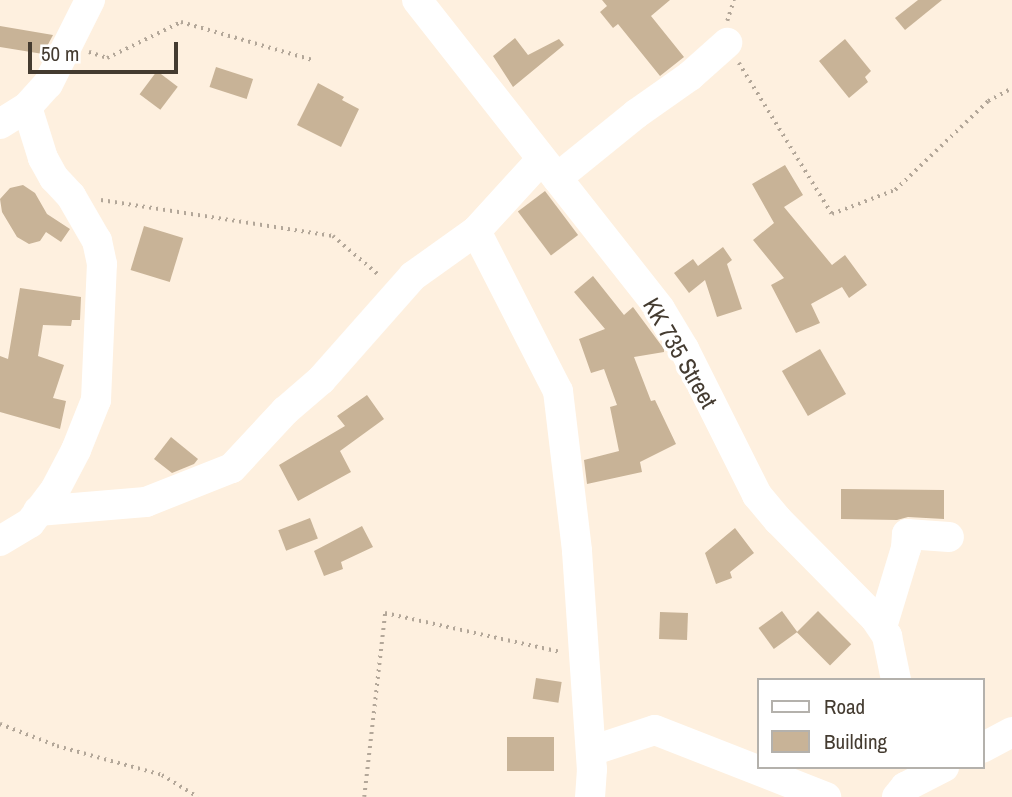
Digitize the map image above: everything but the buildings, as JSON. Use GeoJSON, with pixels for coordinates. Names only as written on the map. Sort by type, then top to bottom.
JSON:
{"type":"FeatureCollection","features":[{"type":"Feature","properties":{"kind":"street"},"geometry":{"type":"LineString","coordinates":[[0,124],[27,107],[48,84],[90,0]]}},
{"type":"Feature","properties":{"kind":"street","name":"KK 735 Street"},"geometry":{"type":"LineString","coordinates":[[417,0],[660,309],[684,349],[757,495],[882,627],[887,636],[896,678]]}},
{"type":"Feature","properties":{"kind":"street"},"geometry":{"type":"LineString","coordinates":[[38,511],[146,502],[232,468],[285,411],[321,380],[413,276],[475,231],[549,169],[690,76],[727,43]]}},
{"type":"Feature","properties":{"kind":"street"},"geometry":{"type":"LineString","coordinates":[[0,541],[30,523],[76,450],[96,400],[103,264],[97,240],[71,196],[54,178],[43,158],[27,107]]}},
{"type":"Feature","properties":{"kind":"street"},"geometry":{"type":"LineString","coordinates":[[475,231],[558,391],[577,551],[591,751],[590,797]]}},
{"type":"Feature","properties":{"kind":"street"},"geometry":{"type":"LineString","coordinates":[[882,627],[906,548],[907,534],[949,537]]}},
{"type":"Feature","properties":{"kind":"street"},"geometry":{"type":"LineString","coordinates":[[591,751],[655,730],[826,797]]}},
{"type":"Feature","properties":{"kind":"street"},"geometry":{"type":"LineString","coordinates":[[984,747],[1012,732]]}},
{"type":"Feature","properties":{"kind":"street"},"geometry":{"type":"LineString","coordinates":[[902,784],[939,769]]}},
{"type":"Feature","properties":{"kind":"path"},"geometry":{"type":"LineString","coordinates":[[67,45],[107,58],[181,22],[313,60]]}},
{"type":"Feature","properties":{"kind":"path"},"geometry":{"type":"LineString","coordinates":[[727,43],[832,214],[895,190],[988,101],[1012,88]]}},
{"type":"Feature","properties":{"kind":"path"},"geometry":{"type":"LineString","coordinates":[[71,196],[333,236],[400,293]]}},
{"type":"Feature","properties":{"kind":"path"},"geometry":{"type":"LineString","coordinates":[[364,797],[385,613],[513,639],[584,658]]}},
{"type":"Feature","properties":{"kind":"path"},"geometry":{"type":"LineString","coordinates":[[0,724],[57,746],[162,775],[198,797]]}}]}
